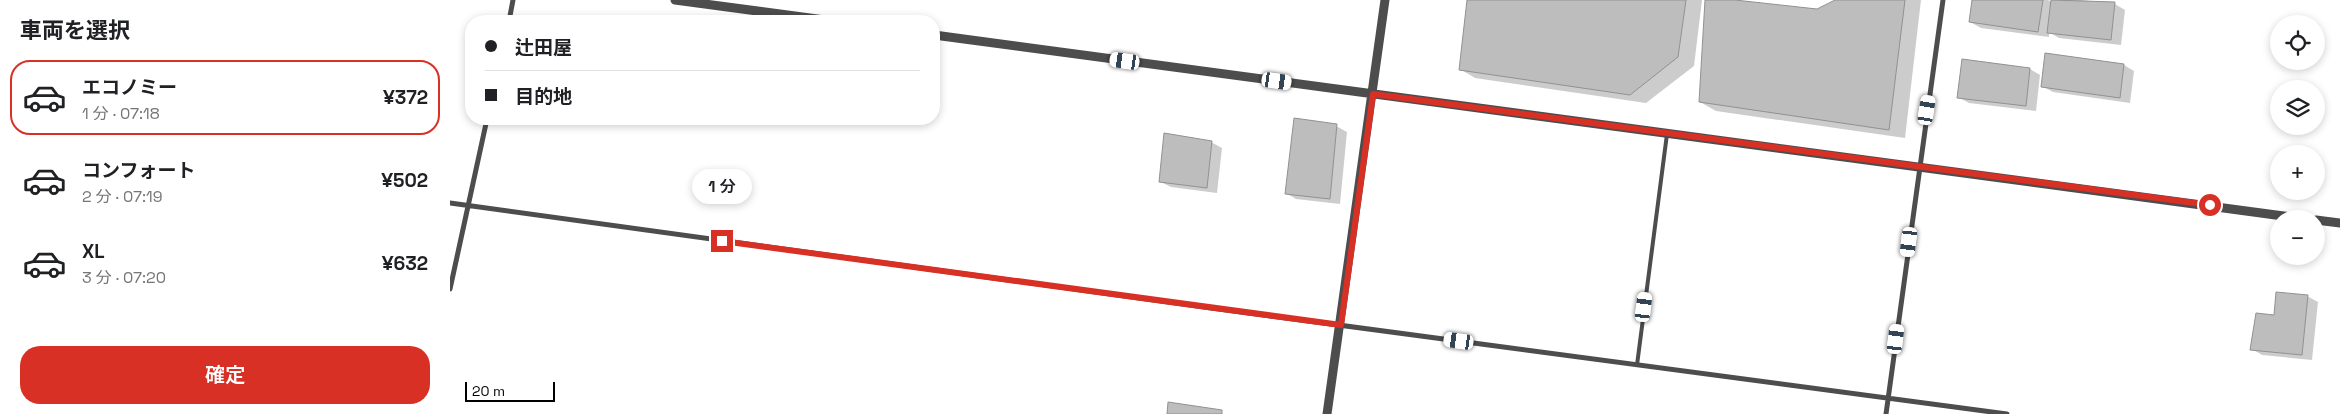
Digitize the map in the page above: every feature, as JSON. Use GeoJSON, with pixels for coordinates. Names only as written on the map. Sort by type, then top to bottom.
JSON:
{"type":"FeatureCollection","features":[{"type":"Feature","properties":{"kind":"street"},"geometry":{"type":"LineString","coordinates":[[510,15],[513,0]]}},
{"type":"Feature","properties":{"kind":"street"},"geometry":{"type":"LineString","coordinates":[[674,0],[787,15]]}},
{"type":"Feature","properties":{"kind":"street"},"geometry":{"type":"LineString","coordinates":[[1327,414],[1341,325],[1385,0]]}},
{"type":"Feature","properties":{"kind":"street"},"geometry":{"type":"LineString","coordinates":[[1886,414],[1943,0]]}},
{"type":"Feature","properties":{"kind":"street"},"geometry":{"type":"LineString","coordinates":[[940,36],[1919,165],[2270,214]]}},
{"type":"Feature","properties":{"kind":"street"},"geometry":{"type":"LineString","coordinates":[[450,289],[486,125]]}},
{"type":"Feature","properties":{"kind":"street"},"geometry":{"type":"LineString","coordinates":[[450,203],[2007,414]]}},
{"type":"Feature","properties":{"kind":"street"},"geometry":{"type":"LineString","coordinates":[[2325,221],[2340,223]]}},
{"type":"Feature","properties":{"kind":"lane"},"geometry":{"type":"LineString","coordinates":[[1637,364],[1668,133]]}},
{"type":"Feature","properties":{"kind":"building"},"geometry":{"type":"Polygon","coordinates":[[[1467,0],[1686,0],[1678,57],[1630,95],[1459,70],[1467,0]]]}},
{"type":"Feature","properties":{"kind":"building"},"geometry":{"type":"Polygon","coordinates":[[[1705,0],[1735,0],[1817,9],[1835,0],[1905,0],[1889,130],[1699,102],[1705,0]]]}},
{"type":"Feature","properties":{"kind":"building"},"geometry":{"type":"Polygon","coordinates":[[[1972,0],[2043,0],[2038,32],[1969,22],[1972,0]]]}},
{"type":"Feature","properties":{"kind":"building"},"geometry":{"type":"Polygon","coordinates":[[[2051,0],[2115,2],[2111,40],[2047,33],[2051,0]]]}},
{"type":"Feature","properties":{"kind":"building"},"geometry":{"type":"Polygon","coordinates":[[[2045,53],[2124,64],[2120,98],[2041,87],[2045,53]]]}},
{"type":"Feature","properties":{"kind":"building"},"geometry":{"type":"Polygon","coordinates":[[[1962,59],[2030,68],[2026,106],[1957,98],[1962,59]]]}},
{"type":"Feature","properties":{"kind":"building"},"geometry":{"type":"Polygon","coordinates":[[[1294,118],[1337,124],[1330,199],[1285,194],[1294,118]]]}},
{"type":"Feature","properties":{"kind":"building"},"geometry":{"type":"Polygon","coordinates":[[[1164,133],[1212,141],[1207,188],[1159,182],[1164,133]]]}},
{"type":"Feature","properties":{"kind":"building"},"geometry":{"type":"Polygon","coordinates":[[[2276,292],[2308,295],[2302,355],[2250,350],[2256,313],[2274,315],[2276,292]]]}},
{"type":"Feature","properties":{"kind":"building"},"geometry":{"type":"Polygon","coordinates":[[[1168,402],[1222,410],[1222,414],[1167,414],[1168,402]]]}},
{"type":"Feature","properties":{"kind":"route"},"geometry":{"type":"LineString","coordinates":[[722,241],[1341,325],[1373,94],[2210,205]]}}]}
